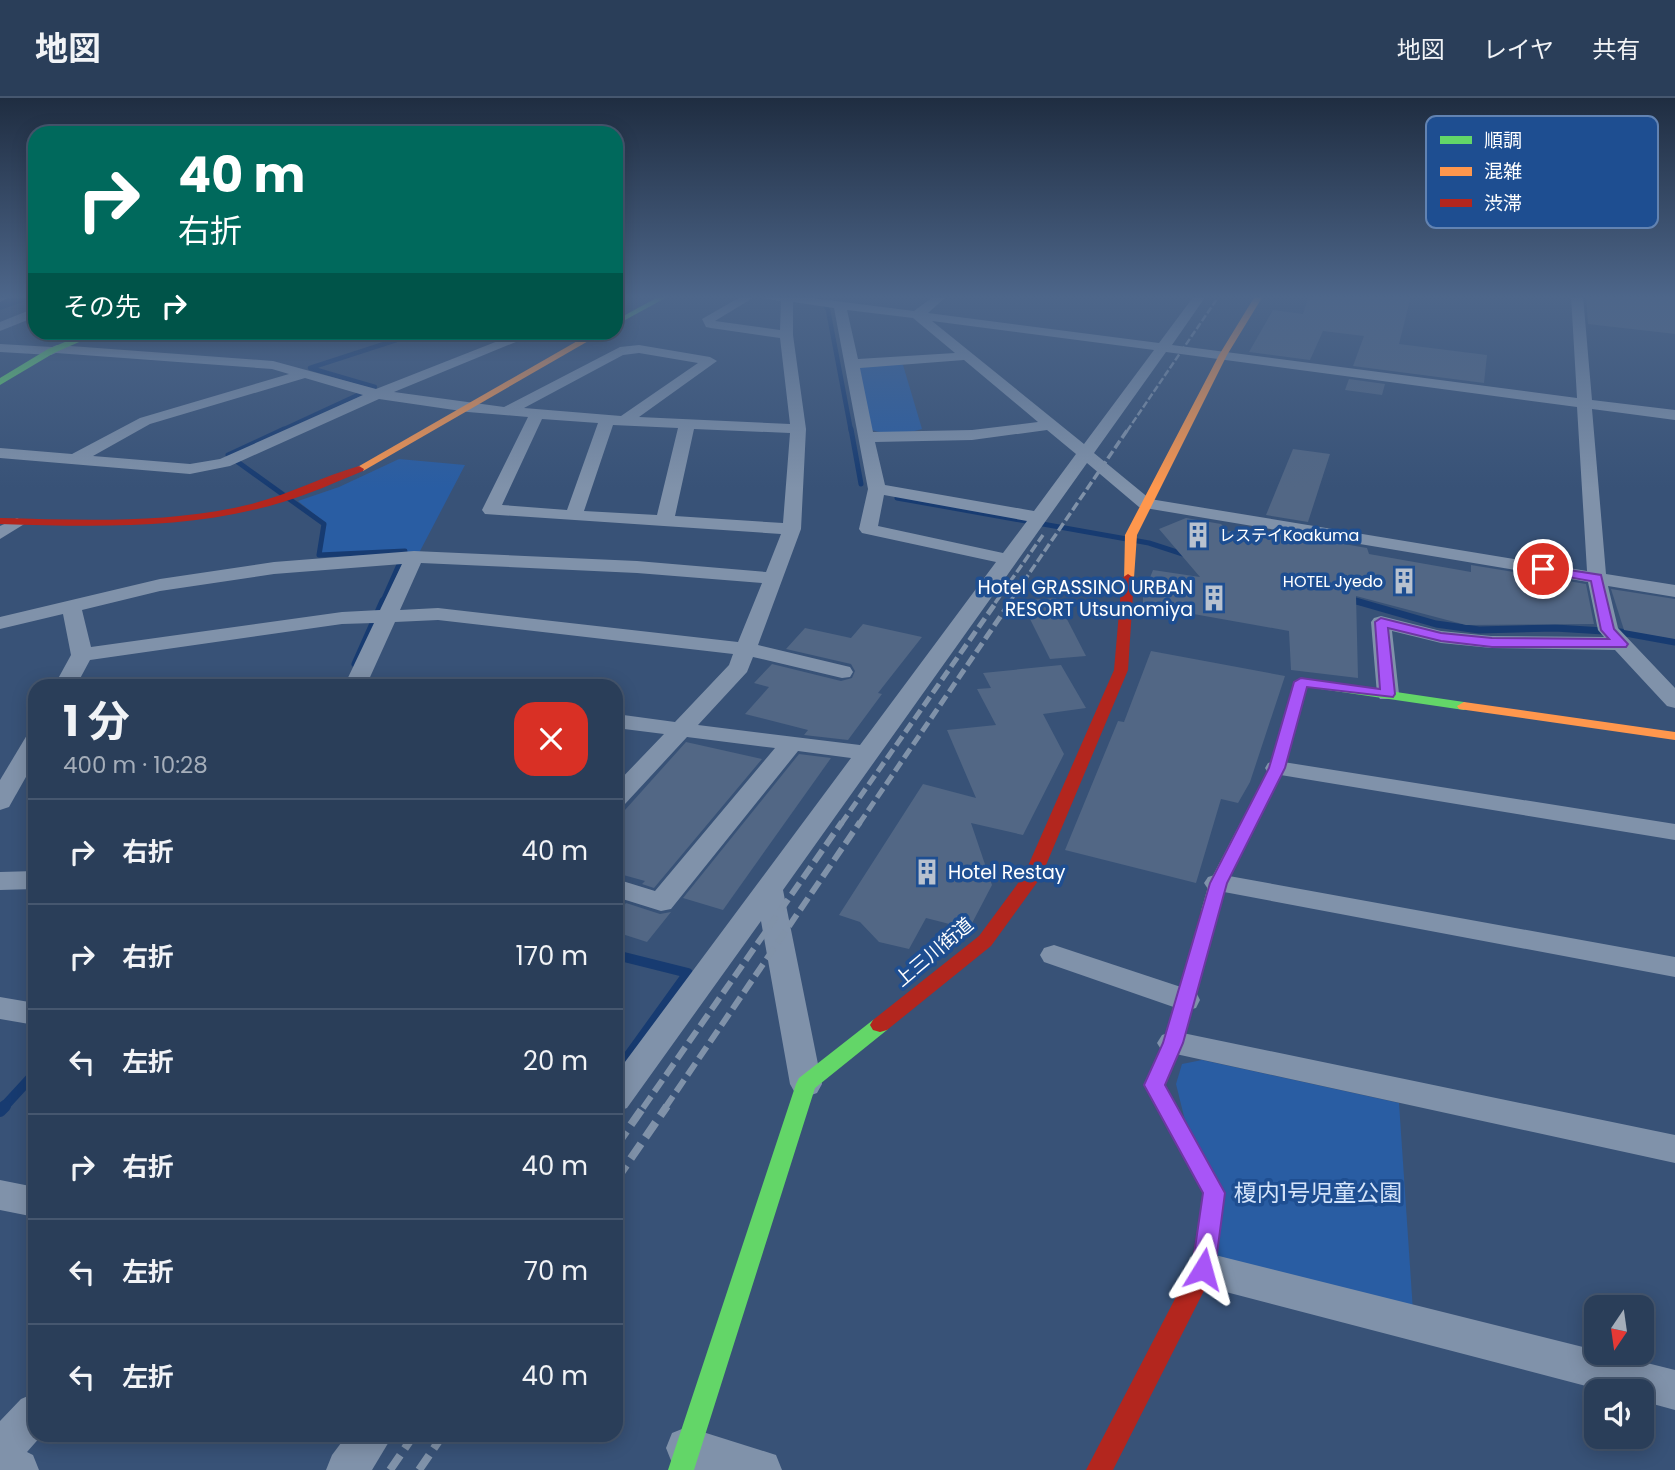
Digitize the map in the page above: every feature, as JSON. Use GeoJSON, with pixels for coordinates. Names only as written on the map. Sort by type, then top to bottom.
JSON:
{"type":"FeatureCollection","features":[{"type":"Feature","properties":{"kind":"street"},"geometry":{"type":"LineString","coordinates":[[0,382],[37,360]]}},
{"type":"Feature","properties":{"kind":"street"},"geometry":{"type":"LineString","coordinates":[[227,360],[308,373],[377,394],[468,408],[615,421],[798,429]]}},
{"type":"Feature","properties":{"kind":"street"},"geometry":{"type":"LineString","coordinates":[[0,453],[190,469],[224,463],[377,394],[463,360]]}},
{"type":"Feature","properties":{"kind":"street"},"geometry":{"type":"LineString","coordinates":[[0,534],[8,522],[94,524],[190,518],[278,500],[361,468],[551,360]]}},
{"type":"Feature","properties":{"kind":"street"},"geometry":{"type":"LineString","coordinates":[[507,411],[603,360]]}},
{"type":"Feature","properties":{"kind":"street"},"geometry":{"type":"LineString","coordinates":[[574,515],[615,421],[710,361],[704,360]]}},
{"type":"Feature","properties":{"kind":"street"},"geometry":{"type":"LineString","coordinates":[[623,792],[739,667],[775,578],[792,529],[798,429],[789,360]]}},
{"type":"Feature","properties":{"kind":"street"},"geometry":{"type":"LineString","coordinates":[[851,360],[877,489],[868,530],[1006,559]]}},
{"type":"Feature","properties":{"kind":"street"},"geometry":{"type":"LineString","coordinates":[[852,365],[916,360]]}},
{"type":"Feature","properties":{"kind":"street"},"geometry":{"type":"LineString","coordinates":[[972,360],[1145,503],[1675,591]]}},
{"type":"Feature","properties":{"kind":"street"},"geometry":{"type":"LineString","coordinates":[[623,1089],[1152,360]]}},
{"type":"Feature","properties":{"kind":"street","name":"上三川街道"},"geometry":{"type":"LineString","coordinates":[[806,1084],[985,941],[1032,877],[1121,670],[1131,535],[1220,360]]}},
{"type":"Feature","properties":{"kind":"street"},"geometry":{"type":"LineString","coordinates":[[1261,360],[1675,415]]}},
{"type":"Feature","properties":{"kind":"street"},"geometry":{"type":"LineString","coordinates":[[1581,360],[1597,578],[1608,630],[1675,701]]}},
{"type":"Feature","properties":{"kind":"street"},"geometry":{"type":"LineString","coordinates":[[75,459],[145,421],[308,373]]}},
{"type":"Feature","properties":{"kind":"street"},"geometry":{"type":"LineString","coordinates":[[537,414],[491,510],[792,529]]}},
{"type":"Feature","properties":{"kind":"street"},"geometry":{"type":"LineString","coordinates":[[665,521],[687,424]]}},
{"type":"Feature","properties":{"kind":"street"},"geometry":{"type":"LineString","coordinates":[[868,437],[972,435],[1051,425]]}},
{"type":"Feature","properties":{"kind":"street"},"geometry":{"type":"LineString","coordinates":[[877,489],[1036,517]]}},
{"type":"Feature","properties":{"kind":"street"},"geometry":{"type":"LineString","coordinates":[[0,623],[160,585],[274,568],[414,557],[636,567],[775,578]]}},
{"type":"Feature","properties":{"kind":"street"},"geometry":{"type":"LineString","coordinates":[[358,679],[414,557]]}},
{"type":"Feature","properties":{"kind":"street"},"geometry":{"type":"LineString","coordinates":[[69,679],[82,655],[71,606]]}},
{"type":"Feature","properties":{"kind":"street"},"geometry":{"type":"LineString","coordinates":[[82,655],[342,618],[438,614],[746,649],[842,672]]}},
{"type":"Feature","properties":{"kind":"street"},"geometry":{"type":"LineString","coordinates":[[1388,694],[1381,622],[1441,637],[1492,642],[1621,644]]}},
{"type":"Feature","properties":{"kind":"street"},"geometry":{"type":"LineString","coordinates":[[1099,1470],[1203,1269],[1214,1193],[1154,1085],[1173,1043],[1219,883],[1277,768],[1301,682],[1675,736]]}},
{"type":"Feature","properties":{"kind":"street"},"geometry":{"type":"LineString","coordinates":[[623,722],[866,753]]}},
{"type":"Feature","properties":{"kind":"street"},"geometry":{"type":"LineString","coordinates":[[623,890],[661,902],[792,743]]}},
{"type":"Feature","properties":{"kind":"street"},"geometry":{"type":"LineString","coordinates":[[1277,768],[1675,832]]}},
{"type":"Feature","properties":{"kind":"street"},"geometry":{"type":"LineString","coordinates":[[0,802],[25,774]]}},
{"type":"Feature","properties":{"kind":"street"},"geometry":{"type":"LineString","coordinates":[[0,881],[28,880]]}},
{"type":"Feature","properties":{"kind":"street"},"geometry":{"type":"LineString","coordinates":[[1219,883],[1675,967]]}},
{"type":"Feature","properties":{"kind":"street"},"geometry":{"type":"LineString","coordinates":[[761,1470],[684,1459],[806,1084],[769,888]]}},
{"type":"Feature","properties":{"kind":"street"},"geometry":{"type":"LineString","coordinates":[[1054,955],[1185,1000]]}},
{"type":"Feature","properties":{"kind":"street"},"geometry":{"type":"LineString","coordinates":[[0,1008],[28,1013]]}},
{"type":"Feature","properties":{"kind":"street"},"geometry":{"type":"LineString","coordinates":[[1173,1043],[1675,1149]]}},
{"type":"Feature","properties":{"kind":"street"},"geometry":{"type":"LineString","coordinates":[[0,1195],[28,1201]]}},
{"type":"Feature","properties":{"kind":"street"},"geometry":{"type":"LineString","coordinates":[[1203,1269],[1675,1390]]}},
{"type":"Feature","properties":{"kind":"street"},"geometry":{"type":"LineString","coordinates":[[0,1451],[28,1421]]}},
{"type":"Feature","properties":{"kind":"street"},"geometry":{"type":"LineString","coordinates":[[347,1470],[367,1442]]}},
{"type":"Feature","properties":{"kind":"street"},"geometry":{"type":"LineString","coordinates":[[0,1460],[18,1470]]}},
{"type":"Feature","properties":{"kind":"green space"},"geometry":{"type":"Polygon","coordinates":[[[894,363],[903,365],[922,429],[897,433],[872,430],[858,368],[894,363]]]}},
{"type":"Feature","properties":{"kind":"green space"},"geometry":{"type":"Polygon","coordinates":[[[399,459],[465,465],[419,553],[319,557],[324,522],[298,501],[339,487],[399,459]]]}},
{"type":"Feature","properties":{"kind":"green space","name":"榎内1号児童公園"},"geometry":{"type":"Polygon","coordinates":[[[1202,1060],[1399,1103],[1413,1311],[1219,1258],[1176,1084],[1182,1064],[1202,1060]]]}},
{"type":"Feature","properties":{"kind":"building"},"geometry":{"type":"Polygon","coordinates":[[[1355,360],[1486,360],[1484,383],[1353,366],[1355,360]]]}},
{"type":"Feature","properties":{"kind":"building"},"geometry":{"type":"Polygon","coordinates":[[[1349,379],[1385,384],[1382,395],[1345,390],[1349,379]]]}},
{"type":"Feature","properties":{"kind":"building"},"geometry":{"type":"Polygon","coordinates":[[[1293,449],[1330,454],[1308,522],[1266,515],[1293,449]]]}},
{"type":"Feature","properties":{"kind":"building"},"geometry":{"type":"Polygon","coordinates":[[[1186,518],[1221,524],[1228,531],[1261,530],[1367,548],[1369,554],[1471,572],[1471,565],[1586,584],[1594,624],[1466,625],[1356,596],[1358,678],[1291,670],[1289,631],[1143,605],[1143,595],[1153,570],[1200,577],[1159,529],[1186,518]]]}},
{"type":"Feature","properties":{"kind":"building"},"geometry":{"type":"Polygon","coordinates":[[[1611,589],[1675,599],[1675,639],[1624,630],[1611,589]]]}},
{"type":"Feature","properties":{"kind":"building"},"geometry":{"type":"Polygon","coordinates":[[[1056,598],[1086,656],[1050,659],[1027,613],[1031,600],[1056,598]]]}},
{"type":"Feature","properties":{"kind":"building"},"geometry":{"type":"Polygon","coordinates":[[[863,624],[922,637],[878,693],[882,694],[848,740],[804,735],[808,730],[745,714],[769,687],[754,683],[772,664],[841,681],[852,678],[855,671],[851,664],[786,649],[805,628],[851,638],[863,624]]]}},
{"type":"Feature","properties":{"kind":"building"},"geometry":{"type":"Polygon","coordinates":[[[1151,651],[1285,676],[1250,782],[1238,803],[1221,799],[1196,883],[1065,850],[1118,721],[1124,722],[1151,651]]]}},
{"type":"Feature","properties":{"kind":"building"},"geometry":{"type":"Polygon","coordinates":[[[1061,665],[1086,708],[1043,714],[1064,754],[1023,835],[971,823],[992,885],[969,929],[926,918],[909,949],[879,942],[860,922],[839,915],[923,784],[976,798],[947,730],[996,725],[977,689],[991,688],[983,673],[1061,665]]]}},
{"type":"Feature","properties":{"kind":"building"},"geometry":{"type":"Polygon","coordinates":[[[686,742],[762,759],[654,888],[642,884],[645,881],[623,875],[623,812],[686,742]]]}},
{"type":"Feature","properties":{"kind":"building"},"geometry":{"type":"Polygon","coordinates":[[[799,754],[831,758],[723,910],[683,898],[799,754]]]}},
{"type":"Feature","properties":{"kind":"building"},"geometry":{"type":"Polygon","coordinates":[[[626,903],[660,914],[671,912],[647,942],[623,934],[623,907],[626,903]]]}},
{"type":"Feature","properties":{"kind":"waterway"},"geometry":{"type":"LineString","coordinates":[[280,431],[375,387],[310,368],[335,360]]}},
{"type":"Feature","properties":{"kind":"waterway"},"geometry":{"type":"LineString","coordinates":[[838,360],[851,431]]}},
{"type":"Feature","properties":{"kind":"waterway"},"geometry":{"type":"LineString","coordinates":[[284,429],[228,455],[324,524],[319,555],[405,551],[382,603]]}},
{"type":"Feature","properties":{"kind":"waterway"},"geometry":{"type":"LineString","coordinates":[[851,429],[861,484]]}},
{"type":"Feature","properties":{"kind":"waterway"},"geometry":{"type":"LineString","coordinates":[[897,498],[1149,543],[1189,556]]}},
{"type":"Feature","properties":{"kind":"waterway"},"geometry":{"type":"LineString","coordinates":[[1347,599],[1362,603]]}},
{"type":"Feature","properties":{"kind":"waterway"},"geometry":{"type":"LineString","coordinates":[[355,664],[383,601]]}},
{"type":"Feature","properties":{"kind":"waterway"},"geometry":{"type":"LineString","coordinates":[[1356,601],[1436,624],[1479,630],[1555,628],[1620,632],[1675,642]]}},
{"type":"Feature","properties":{"kind":"waterway"},"geometry":{"type":"LineString","coordinates":[[623,957],[688,973],[623,1063]]}},
{"type":"Feature","properties":{"kind":"waterway"},"geometry":{"type":"LineString","coordinates":[[3,1108],[28,1081]]}},
{"type":"Feature","properties":{"kind":"waterway"},"geometry":{"type":"LineString","coordinates":[[0,1111],[3,1108]]}},
{"type":"Feature","properties":{"kind":"railway"},"geometry":{"type":"LineString","coordinates":[[1127,431],[1175,360]]}},
{"type":"Feature","properties":{"kind":"railway"},"geometry":{"type":"LineString","coordinates":[[1009,603],[1128,429]]}},
{"type":"Feature","properties":{"kind":"railway"},"geometry":{"type":"LineString","coordinates":[[995,603],[1043,535]]}},
{"type":"Feature","properties":{"kind":"railway"},"geometry":{"type":"LineString","coordinates":[[841,824],[997,601]]}},
{"type":"Feature","properties":{"kind":"railway"},"geometry":{"type":"LineString","coordinates":[[859,824],[1011,601]]}},
{"type":"Feature","properties":{"kind":"railway"},"geometry":{"type":"LineString","coordinates":[[643,1108],[842,822]]}},
{"type":"Feature","properties":{"kind":"railway"},"geometry":{"type":"LineString","coordinates":[[665,1108],[860,822]]}},
{"type":"Feature","properties":{"kind":"railway"},"geometry":{"type":"LineString","coordinates":[[623,1136],[644,1106]]}},
{"type":"Feature","properties":{"kind":"railway"},"geometry":{"type":"LineString","coordinates":[[623,1170],[667,1106]]}},
{"type":"Feature","properties":{"kind":"railway"},"geometry":{"type":"LineString","coordinates":[[390,1470],[409,1442]]}},
{"type":"Feature","properties":{"kind":"railway"},"geometry":{"type":"LineString","coordinates":[[419,1470],[438,1442]]}},
{"type":"Feature","properties":{"kind":"traffic: fast"},"geometry":{"type":"LineString","coordinates":[[0,382],[36,360]]}},
{"type":"Feature","properties":{"kind":"traffic: fast"},"geometry":{"type":"LineString","coordinates":[[1210,911],[1218,883],[1277,768],[1301,682],[1464,706]]}},
{"type":"Feature","properties":{"kind":"traffic: fast"},"geometry":{"type":"LineString","coordinates":[[681,1470],[806,1084],[880,1025]]}},
{"type":"Feature","properties":{"kind":"traffic: slow"},"geometry":{"type":"LineString","coordinates":[[359,469],[551,360]]}},
{"type":"Feature","properties":{"kind":"traffic: slow"},"geometry":{"type":"LineString","coordinates":[[1128,578],[1131,535],[1220,360]]}},
{"type":"Feature","properties":{"kind":"traffic: slow"},"geometry":{"type":"LineString","coordinates":[[1464,706],[1675,736]]}},
{"type":"Feature","properties":{"kind":"traffic: jam"},"geometry":{"type":"LineString","coordinates":[[0,521],[141,522],[211,515],[279,500],[359,469]]}},
{"type":"Feature","properties":{"kind":"traffic: jam"},"geometry":{"type":"LineString","coordinates":[[880,1025],[985,941],[1032,877],[1121,670],[1128,578]]}},
{"type":"Feature","properties":{"kind":"traffic: jam"},"geometry":{"type":"LineString","coordinates":[[1099,1470],[1203,1269],[1214,1193],[1155,1085],[1173,1043],[1210,911]]}},
{"type":"Feature","properties":{"kind":"place","name":"レステイKoakuma"},"geometry":{"type":"Point","coordinates":[1198,535]}},
{"type":"Feature","properties":{"kind":"place","name":"HOTEL Jyedo"},"geometry":{"type":"Point","coordinates":[1404,581]}},
{"type":"Feature","properties":{"kind":"place","name":"Hotel GRASSINO URBAN RESORT Utsunomiya"},"geometry":{"type":"Point","coordinates":[1214,598]}},
{"type":"Feature","properties":{"kind":"place","name":"Hotel Restay"},"geometry":{"type":"Point","coordinates":[927,872]}},
{"type":"Feature","properties":{"kind":"route"},"geometry":{"type":"LineString","coordinates":[[1203,1269],[1214,1193],[1154,1085],[1173,1043],[1219,883],[1277,768],[1301,682],[1388,694],[1381,622],[1441,637],[1492,642],[1621,644],[1608,630],[1597,578],[1543,569]]}}]}
